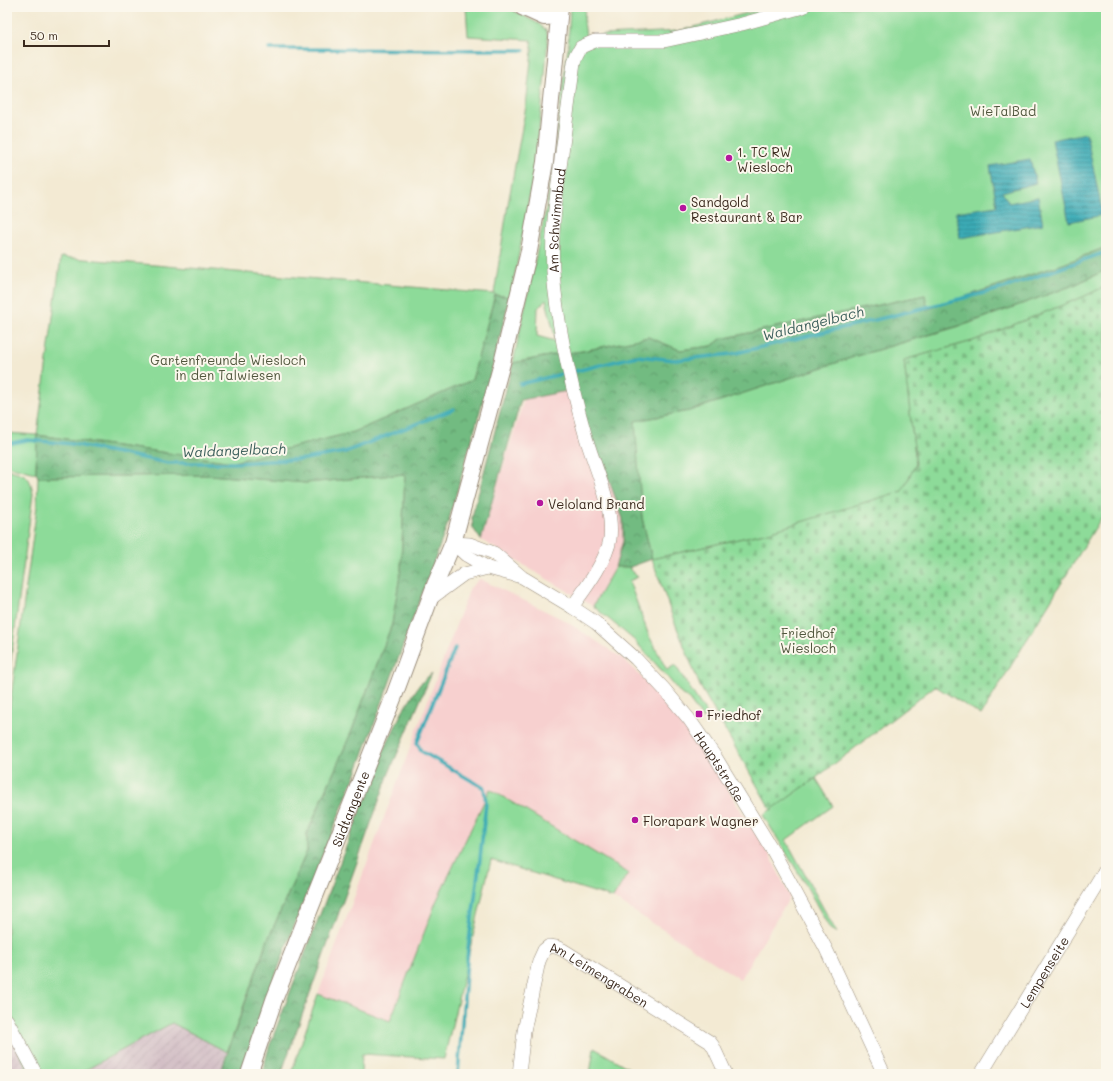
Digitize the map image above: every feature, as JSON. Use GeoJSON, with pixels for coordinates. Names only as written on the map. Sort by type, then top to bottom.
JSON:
{"type":"FeatureCollection","features":[{"type":"Feature","properties":{"kind":"main road"},"geometry":{"type":"LineString","coordinates":[[522,7],[544,17],[558,10]]}},
{"type":"Feature","properties":{"kind":"main road","name":"Südtangente"},"geometry":{"type":"LineString","coordinates":[[249,1074],[274,1000],[453,543],[502,363],[529,251],[544,168],[558,10]]}},
{"type":"Feature","properties":{"kind":"street","name":"Am Schwimmbad"},"geometry":{"type":"LineString","coordinates":[[572,607],[605,556],[610,540],[608,507],[585,435],[566,362],[556,310],[552,244],[574,62],[577,54],[581,47],[595,41],[664,40],[742,24],[803,7]]}},
{"type":"Feature","properties":{"kind":"street","name":"Hauptstraße"},"geometry":{"type":"LineString","coordinates":[[453,543],[466,555],[488,568],[522,576]]}},
{"type":"Feature","properties":{"kind":"street","name":"Hauptstraße"},"geometry":{"type":"LineString","coordinates":[[453,543],[470,544],[494,553],[522,576],[596,623],[636,660],[664,689],[689,719],[772,851],[797,895],[826,949],[884,1074]]}},
{"type":"Feature","properties":{"kind":"street"},"geometry":{"type":"LineString","coordinates":[[430,599],[464,574],[488,568]]}},
{"type":"Feature","properties":{"kind":"street","name":"Lempenseite"},"geometry":{"type":"LineString","coordinates":[[981,1074],[1106,869]]}},
{"type":"Feature","properties":{"kind":"street","name":"Am Leimengraben"},"geometry":{"type":"LineString","coordinates":[[519,1074],[524,1031],[539,961],[544,950],[549,946],[563,950],[710,1042],[726,1074]]}},
{"type":"Feature","properties":{"kind":"street"},"geometry":{"type":"LineString","coordinates":[[7,1020],[36,1074]]}},
{"type":"Feature","properties":{"kind":"shaded area"},"geometry":{"type":"Polygon","coordinates":[[[567,391],[602,461],[623,519],[623,541],[615,567],[593,606],[481,540],[524,399],[567,391]]]}},
{"type":"Feature","properties":{"kind":"shaded area"},"geometry":{"type":"Polygon","coordinates":[[[480,579],[564,620],[622,658],[674,709],[708,756],[737,805],[768,851],[790,897],[740,979],[613,898],[628,873],[490,789],[436,902],[390,1021],[318,994],[470,588],[480,579]]]}},
{"type":"Feature","properties":{"kind":"shaded area"},"geometry":{"type":"Polygon","coordinates":[[[172,1023],[227,1052],[220,1074],[78,1074],[172,1023]]]}},
{"type":"Feature","properties":{"kind":"shaded area"},"geometry":{"type":"Polygon","coordinates":[[[7,1028],[30,1074],[7,1074],[7,1028]]]}},
{"type":"Feature","properties":{"kind":"green space","name":"Gartenfreunde Wiesloch in den Talwiesen"},"geometry":{"type":"Polygon","coordinates":[[[466,7],[507,7],[539,24],[546,30],[548,37],[534,168],[517,265],[510,297],[495,295],[472,380],[354,432],[233,462],[37,435],[61,257],[494,294],[508,204],[526,106],[532,50],[531,40],[468,36],[466,7]]]}},
{"type":"Feature","properties":{"kind":"green space","name":"1. TC RW Wiesloch"},"geometry":{"type":"Polygon","coordinates":[[[570,7],[585,7],[584,21],[586,36],[678,31],[771,7],[1106,7],[1106,247],[1066,263],[927,309],[925,295],[721,339],[712,346],[680,350],[648,337],[583,351],[513,363],[546,209],[568,48],[570,7]],[[546,300],[538,308],[537,336],[556,341],[546,300]]]}},
{"type":"Feature","properties":{"kind":"green space"},"geometry":{"type":"Polygon","coordinates":[[[1106,247],[1106,270],[1074,285],[969,323],[857,356],[689,411],[635,421],[642,518],[652,559],[630,567],[615,567],[623,541],[623,519],[602,461],[567,391],[521,400],[481,540],[473,528],[472,517],[513,363],[583,351],[648,337],[680,350],[712,346],[721,339],[925,295],[928,309],[1066,263],[1106,247]]]}},
{"type":"Feature","properties":{"kind":"green space"},"geometry":{"type":"Polygon","coordinates":[[[1106,270],[1106,286],[1083,297],[973,341],[904,360],[916,464],[902,491],[769,532],[652,559],[642,518],[634,421],[689,411],[857,356],[967,324],[1074,285],[1106,270]]]}},
{"type":"Feature","properties":{"kind":"green space","name":"Friedhof Wiesloch"},"geometry":{"type":"Polygon","coordinates":[[[1106,286],[1106,510],[981,715],[935,686],[816,778],[771,810],[700,686],[673,618],[652,559],[769,532],[902,491],[916,464],[904,360],[973,341],[1083,297],[1106,286]]]}},
{"type":"Feature","properties":{"kind":"green space"},"geometry":{"type":"Polygon","coordinates":[[[495,295],[510,297],[492,369],[448,523],[357,771],[299,913],[259,1020],[241,1074],[220,1074],[266,944],[307,851],[307,834],[351,733],[392,624],[401,569],[405,474],[306,483],[209,475],[38,477],[36,473],[37,435],[233,462],[354,432],[472,380],[495,295]]]}},
{"type":"Feature","properties":{"kind":"green space"},"geometry":{"type":"Polygon","coordinates":[[[7,433],[37,435],[36,473],[7,466],[7,433]]]}},
{"type":"Feature","properties":{"kind":"green space"},"geometry":{"type":"Polygon","coordinates":[[[7,469],[26,476],[32,487],[33,494],[10,667],[7,666],[7,469]]]}},
{"type":"Feature","properties":{"kind":"green space"},"geometry":{"type":"Polygon","coordinates":[[[405,474],[401,569],[392,624],[351,733],[307,833],[307,851],[266,944],[227,1052],[172,1023],[78,1074],[30,1074],[7,1028],[7,727],[37,506],[38,477],[209,475],[306,483],[405,474]]]}},
{"type":"Feature","properties":{"kind":"green space"},"geometry":{"type":"Polygon","coordinates":[[[615,567],[630,567],[630,570],[638,577],[629,581],[649,636],[667,670],[675,665],[708,716],[703,719],[687,697],[682,695],[634,640],[593,606],[615,567]]]}},
{"type":"Feature","properties":{"kind":"green space"},"geometry":{"type":"Polygon","coordinates":[[[432,673],[389,773],[281,1074],[262,1074],[269,1047],[379,761],[403,710],[420,684],[432,673]]]}},
{"type":"Feature","properties":{"kind":"green space"},"geometry":{"type":"Polygon","coordinates":[[[816,778],[833,806],[786,840],[837,933],[830,929],[803,880],[763,815],[816,778]]]}},
{"type":"Feature","properties":{"kind":"green space"},"geometry":{"type":"Polygon","coordinates":[[[490,789],[628,873],[613,898],[491,860],[444,1059],[362,1054],[361,1074],[291,1074],[318,994],[390,1021],[436,902],[490,789]]]}},
{"type":"Feature","properties":{"kind":"green space"},"geometry":{"type":"Polygon","coordinates":[[[594,1048],[639,1074],[590,1074],[594,1048]]]}},
{"type":"Feature","properties":{"kind":"water"},"geometry":{"type":"Polygon","coordinates":[[[1086,133],[1103,215],[1069,222],[1052,140],[1086,133]]]}},
{"type":"Feature","properties":{"kind":"water"},"geometry":{"type":"Polygon","coordinates":[[[1030,159],[1036,183],[1002,192],[1009,203],[1038,197],[1043,224],[960,238],[956,212],[997,206],[990,166],[1030,159]]]}},
{"type":"Feature","properties":{"kind":"waterway"},"geometry":{"type":"LineString","coordinates":[[269,49],[524,50]]}},
{"type":"Feature","properties":{"kind":"waterway","name":"Waldangelbach"},"geometry":{"type":"LineString","coordinates":[[572,372],[637,356],[675,360],[732,354],[1004,288],[1106,252]]}},
{"type":"Feature","properties":{"kind":"waterway","name":"Waldangelbach"},"geometry":{"type":"LineString","coordinates":[[520,384],[566,373]]}},
{"type":"Feature","properties":{"kind":"waterway","name":"Waldangelbach"},"geometry":{"type":"LineString","coordinates":[[7,444],[27,440],[72,444],[168,463],[236,463],[305,459],[345,452],[454,409]]}},
{"type":"Feature","properties":{"kind":"waterway"},"geometry":{"type":"LineString","coordinates":[[455,648],[417,743],[421,751],[484,788],[486,803],[468,949],[458,1074]]}},
{"type":"Feature","properties":{"kind":"place","name":"1. TC RW Wiesloch"},"geometry":{"type":"Point","coordinates":[729,158]}},
{"type":"Feature","properties":{"kind":"place","name":"Sandgold Restaurant & Bar"},"geometry":{"type":"Point","coordinates":[683,208]}},
{"type":"Feature","properties":{"kind":"place","name":"Veloland Brand"},"geometry":{"type":"Point","coordinates":[540,503]}},
{"type":"Feature","properties":{"kind":"place","name":"Friedhof"},"geometry":{"type":"Point","coordinates":[699,714]}},
{"type":"Feature","properties":{"kind":"place","name":"Florapark Wagner"},"geometry":{"type":"Point","coordinates":[635,820]}},
{"type":"Feature","properties":{"kind":"park label","name":"WieTalBad"},"geometry":{"type":"Point","coordinates":[1003,110]}}]}
